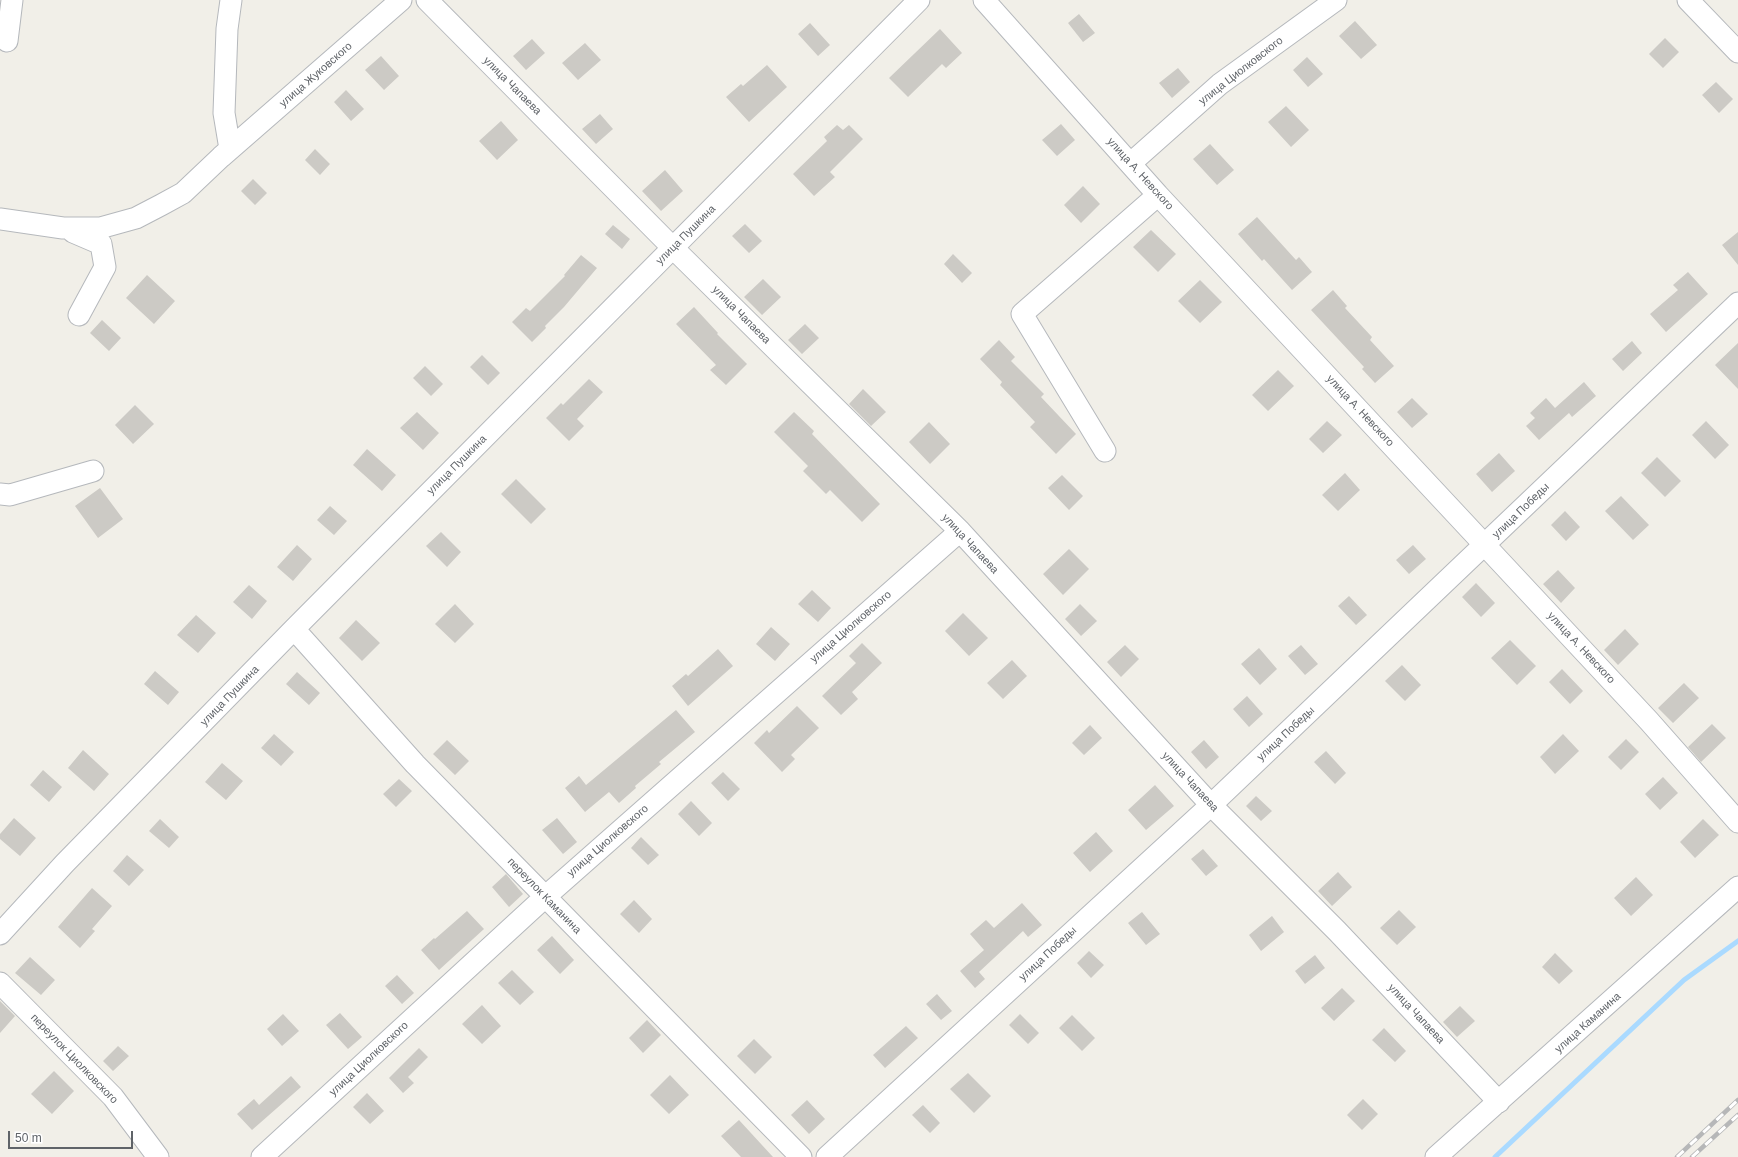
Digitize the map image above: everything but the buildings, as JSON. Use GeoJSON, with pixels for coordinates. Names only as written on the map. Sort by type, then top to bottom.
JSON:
{"type":"FeatureCollection","features":[{"type":"Feature","properties":{"kind":"street"},"geometry":{"type":"LineString","coordinates":[[8,41],[12,0]]}},
{"type":"Feature","properties":{"kind":"street"},"geometry":{"type":"LineString","coordinates":[[230,149],[224,113],[227,29],[231,0]]}},
{"type":"Feature","properties":{"kind":"street","name":"улица Жуковского"},"geometry":{"type":"LineString","coordinates":[[0,219],[63,228],[100,228],[136,218],[183,193],[230,149],[401,0]]}},
{"type":"Feature","properties":{"kind":"street","name":"улица Чапаева"},"geometry":{"type":"LineString","coordinates":[[427,0],[673,248],[960,531],[1211,805],[1337,931],[1499,1102]]}},
{"type":"Feature","properties":{"kind":"street","name":"улица Пушкина"},"geometry":{"type":"LineString","coordinates":[[0,934],[66,863],[294,629],[919,0]]}},
{"type":"Feature","properties":{"kind":"street","name":"улица А. Невского"},"geometry":{"type":"LineString","coordinates":[[984,0],[1158,195],[1649,721],[1738,822]]}},
{"type":"Feature","properties":{"kind":"street","name":"улица Циолковского"},"geometry":{"type":"LineString","coordinates":[[1131,163],[1220,84],[1336,0]]}},
{"type":"Feature","properties":{"kind":"street"},"geometry":{"type":"LineString","coordinates":[[1688,0],[1738,52]]}},
{"type":"Feature","properties":{"kind":"street"},"geometry":{"type":"LineString","coordinates":[[1104,451],[1022,314],[1158,195]]}},
{"type":"Feature","properties":{"kind":"street"},"geometry":{"type":"LineString","coordinates":[[63,228],[101,244],[105,267],[79,315]]}},
{"type":"Feature","properties":{"kind":"street","name":"улица Победы"},"geometry":{"type":"LineString","coordinates":[[827,1157],[1211,805],[1738,303]]}},
{"type":"Feature","properties":{"kind":"street"},"geometry":{"type":"LineString","coordinates":[[0,494],[10,495],[93,471]]}},
{"type":"Feature","properties":{"kind":"street","name":"улица Циолковского"},"geometry":{"type":"LineString","coordinates":[[262,1157],[545,897],[960,531]]}},
{"type":"Feature","properties":{"kind":"street","name":"переулок Каманина"},"geometry":{"type":"LineString","coordinates":[[294,629],[415,764],[801,1157]]}},
{"type":"Feature","properties":{"kind":"street","name":"улица Каманина"},"geometry":{"type":"LineString","coordinates":[[1436,1157],[1738,887]]}},
{"type":"Feature","properties":{"kind":"street","name":"переулок Циолковского"},"geometry":{"type":"LineString","coordinates":[[0,983],[113,1097],[158,1157]]}},
{"type":"Feature","properties":{"kind":"waterway"},"geometry":{"type":"LineString","coordinates":[[1495,1157],[1684,980],[1738,941]]}},
{"type":"Feature","properties":{"kind":"railway"},"geometry":{"type":"LineString","coordinates":[[1677,1157],[1738,1100]]}},
{"type":"Feature","properties":{"kind":"railway"},"geometry":{"type":"LineString","coordinates":[[1692,1157],[1738,1115]]}}]}
